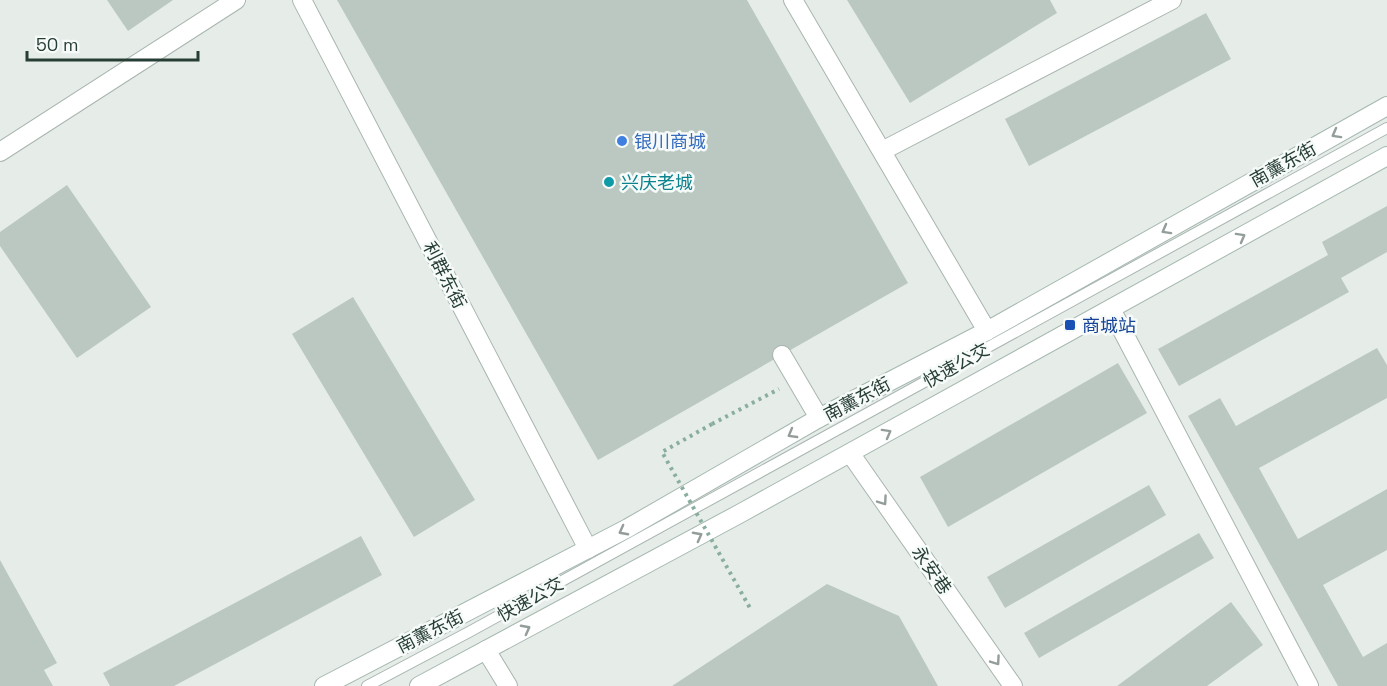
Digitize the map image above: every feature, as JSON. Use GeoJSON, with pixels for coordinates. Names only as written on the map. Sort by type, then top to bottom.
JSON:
{"type":"FeatureCollection","features":[{"type":"Feature","properties":{"kind":"street"},"geometry":{"type":"LineString","coordinates":[[0,152],[236,0]]}},
{"type":"Feature","properties":{"kind":"street","name":"利群东街"},"geometry":{"type":"LineString","coordinates":[[302,0],[588,549]]}},
{"type":"Feature","properties":{"kind":"street"},"geometry":{"type":"LineString","coordinates":[[793,0],[987,331]]}},
{"type":"Feature","properties":{"kind":"street"},"geometry":{"type":"LineString","coordinates":[[882,151],[1172,0]]}},
{"type":"Feature","properties":{"kind":"street","name":"南薰东街"},"geometry":{"type":"LineString","coordinates":[[324,686],[628,528],[819,418],[987,331],[1387,106]]}},
{"type":"Feature","properties":{"kind":"street"},"geometry":{"type":"LineString","coordinates":[[419,686],[850,453],[1387,156]]}},
{"type":"Feature","properties":{"kind":"street"},"geometry":{"type":"LineString","coordinates":[[1111,309],[1309,686]]}},
{"type":"Feature","properties":{"kind":"street"},"geometry":{"type":"LineString","coordinates":[[782,355],[819,418]]}},
{"type":"Feature","properties":{"kind":"street","name":"永安巷"},"geometry":{"type":"LineString","coordinates":[[850,453],[1013,686]]}},
{"type":"Feature","properties":{"kind":"street"},"geometry":{"type":"LineString","coordinates":[[486,650],[508,686]]}},
{"type":"Feature","properties":{"kind":"lane","name":"快速公交"},"geometry":{"type":"LineString","coordinates":[[367,686],[1387,128]]}},
{"type":"Feature","properties":{"kind":"path"},"geometry":{"type":"LineString","coordinates":[[750,608],[662,452],[796,380]]}},
{"type":"Feature","properties":{"kind":"building"},"geometry":{"type":"Polygon","coordinates":[[[107,0],[173,0],[128,31],[107,0]]]}},
{"type":"Feature","properties":{"kind":"building","name":"银川商城"},"geometry":{"type":"Polygon","coordinates":[[[337,0],[747,0],[908,283],[598,460],[337,0]]]}},
{"type":"Feature","properties":{"kind":"building"},"geometry":{"type":"Polygon","coordinates":[[[847,0],[1050,0],[1057,13],[910,103],[847,0]]]}},
{"type":"Feature","properties":{"kind":"building"},"geometry":{"type":"Polygon","coordinates":[[[1206,13],[1231,59],[1029,166],[1005,119],[1206,13]]]}},
{"type":"Feature","properties":{"kind":"building"},"geometry":{"type":"Polygon","coordinates":[[[67,185],[151,307],[77,358],[0,246],[0,232],[67,185]]]}},
{"type":"Feature","properties":{"kind":"building"},"geometry":{"type":"Polygon","coordinates":[[[1387,206],[1387,252],[1341,278],[1349,292],[1179,386],[1158,349],[1328,255],[1322,242],[1387,206]]]}},
{"type":"Feature","properties":{"kind":"building"},"geometry":{"type":"Polygon","coordinates":[[[353,297],[475,500],[414,537],[292,334],[353,297]]]}},
{"type":"Feature","properties":{"kind":"building"},"geometry":{"type":"Polygon","coordinates":[[[1377,348],[1387,365],[1387,398],[1259,468],[1298,539],[1387,489],[1387,550],[1323,585],[1363,657],[1387,643],[1387,686],[1338,686],[1188,416],[1220,398],[1236,426],[1377,348]]]}},
{"type":"Feature","properties":{"kind":"building"},"geometry":{"type":"Polygon","coordinates":[[[1118,363],[1147,413],[948,527],[920,477],[1118,363]]]}},
{"type":"Feature","properties":{"kind":"building"},"geometry":{"type":"Polygon","coordinates":[[[1149,485],[1166,515],[1005,608],[987,577],[1149,485]]]}},
{"type":"Feature","properties":{"kind":"building"},"geometry":{"type":"Polygon","coordinates":[[[1199,533],[1214,558],[1039,658],[1024,633],[1199,533]]]}},
{"type":"Feature","properties":{"kind":"building"},"geometry":{"type":"Polygon","coordinates":[[[361,536],[382,575],[174,686],[110,686],[103,673],[361,536]]]}},
{"type":"Feature","properties":{"kind":"building"},"geometry":{"type":"Polygon","coordinates":[[[0,560],[57,663],[44,670],[53,686],[0,686],[0,560]]]}},
{"type":"Feature","properties":{"kind":"building"},"geometry":{"type":"Polygon","coordinates":[[[827,584],[899,616],[938,686],[672,686],[827,584]]]}},
{"type":"Feature","properties":{"kind":"building"},"geometry":{"type":"Polygon","coordinates":[[[1231,602],[1263,645],[1207,686],[1117,686],[1231,602]]]}},
{"type":"Feature","properties":{"kind":"place","name":"银川商城"},"geometry":{"type":"Point","coordinates":[622,141]}},
{"type":"Feature","properties":{"kind":"place","name":"兴庆老城"},"geometry":{"type":"Point","coordinates":[609,182]}},
{"type":"Feature","properties":{"kind":"place","name":"商城站"},"geometry":{"type":"Point","coordinates":[1070,325]}}]}
